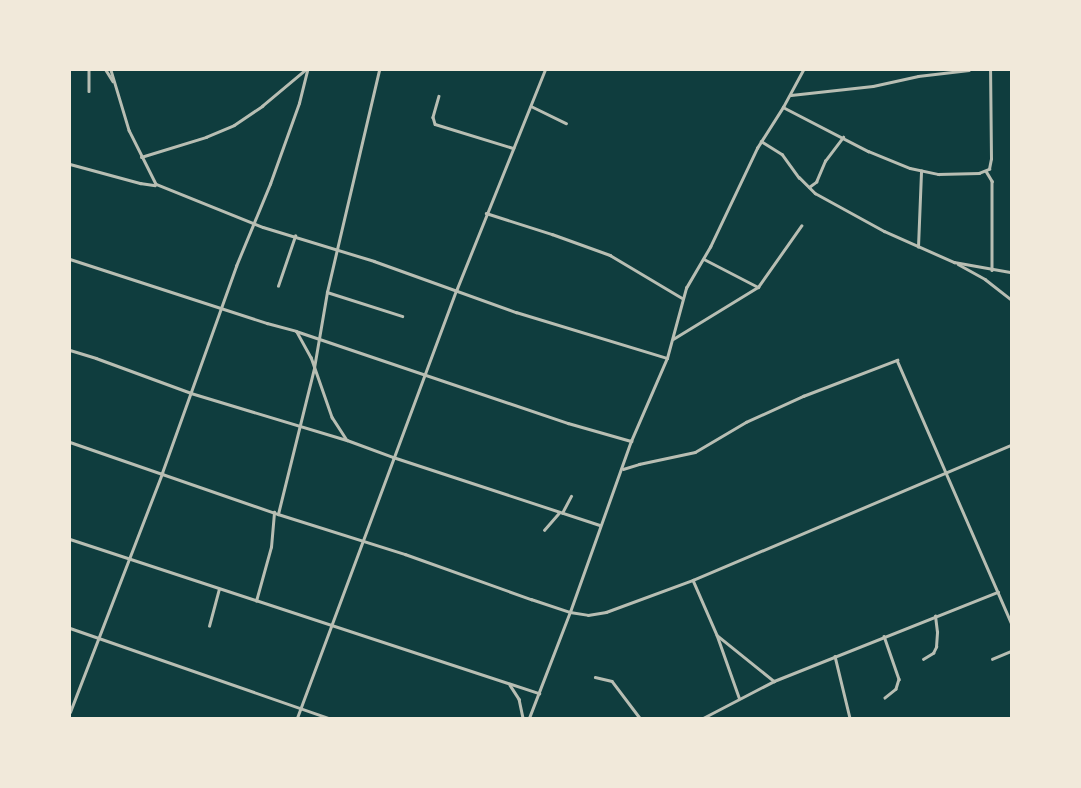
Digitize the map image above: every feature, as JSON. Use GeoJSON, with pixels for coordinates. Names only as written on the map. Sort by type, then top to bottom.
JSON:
{"type":"FeatureCollection","features":[{"type":"Feature","properties":{"kind":"street"},"geometry":{"type":"LineString","coordinates":[[89,70],[89,91]]}},
{"type":"Feature","properties":{"kind":"street"},"geometry":{"type":"LineString","coordinates":[[106,70],[114,82]]}},
{"type":"Feature","properties":{"kind":"street"},"geometry":{"type":"LineString","coordinates":[[111,70],[129,130],[141,157],[159,186]]}},
{"type":"Feature","properties":{"kind":"street"},"geometry":{"type":"LineString","coordinates":[[141,157],[206,137],[234,125],[262,106],[306,70]]}},
{"type":"Feature","properties":{"kind":"street"},"geometry":{"type":"LineString","coordinates":[[70,712],[162,473],[220,308],[266,194],[299,102],[306,70]]}},
{"type":"Feature","properties":{"kind":"street"},"geometry":{"type":"LineString","coordinates":[[256,601],[271,547],[276,513],[314,368],[336,250],[379,70]]}},
{"type":"Feature","properties":{"kind":"street"},"geometry":{"type":"LineString","coordinates":[[297,718],[456,291],[545,70]]}},
{"type":"Feature","properties":{"kind":"street"},"geometry":{"type":"LineString","coordinates":[[529,718],[570,612],[631,441],[667,358],[682,298],[761,142],[803,70]]}},
{"type":"Feature","properties":{"kind":"street"},"geometry":{"type":"LineString","coordinates":[[790,95],[817,90],[873,86],[934,72],[969,70]]}},
{"type":"Feature","properties":{"kind":"street"},"geometry":{"type":"LineString","coordinates":[[986,171],[990,165],[992,150],[990,70]]}},
{"type":"Feature","properties":{"kind":"street"},"geometry":{"type":"LineString","coordinates":[[439,96],[433,118],[435,124],[513,148]]}},
{"type":"Feature","properties":{"kind":"street"},"geometry":{"type":"LineString","coordinates":[[531,106],[566,123]]}},
{"type":"Feature","properties":{"kind":"street"},"geometry":{"type":"LineString","coordinates":[[783,107],[888,160],[921,171],[958,174],[986,171]]}},
{"type":"Feature","properties":{"kind":"street"},"geometry":{"type":"LineString","coordinates":[[809,187],[816,182],[826,161],[843,137]]}},
{"type":"Feature","properties":{"kind":"street"},"geometry":{"type":"LineString","coordinates":[[761,142],[782,154],[809,187],[848,212],[918,247],[954,262],[985,279],[1011,299]]}},
{"type":"Feature","properties":{"kind":"street"},"geometry":{"type":"LineString","coordinates":[[70,164],[140,183],[159,186],[253,223],[516,312],[667,358]]}},
{"type":"Feature","properties":{"kind":"street"},"geometry":{"type":"LineString","coordinates":[[918,247],[921,171]]}},
{"type":"Feature","properties":{"kind":"street"},"geometry":{"type":"LineString","coordinates":[[986,171],[992,181],[992,270]]}},
{"type":"Feature","properties":{"kind":"street"},"geometry":{"type":"LineString","coordinates":[[486,214],[552,234],[610,256],[682,298]]}},
{"type":"Feature","properties":{"kind":"street"},"geometry":{"type":"LineString","coordinates":[[672,340],[758,287],[801,226]]}},
{"type":"Feature","properties":{"kind":"street"},"geometry":{"type":"LineString","coordinates":[[278,286],[295,236]]}},
{"type":"Feature","properties":{"kind":"street"},"geometry":{"type":"LineString","coordinates":[[703,258],[758,287]]}},
{"type":"Feature","properties":{"kind":"street"},"geometry":{"type":"LineString","coordinates":[[70,259],[631,441]]}},
{"type":"Feature","properties":{"kind":"street"},"geometry":{"type":"LineString","coordinates":[[954,262],[1011,272]]}},
{"type":"Feature","properties":{"kind":"street"},"geometry":{"type":"LineString","coordinates":[[327,292],[402,316]]}},
{"type":"Feature","properties":{"kind":"street"},"geometry":{"type":"LineString","coordinates":[[296,331],[306,345],[332,416],[347,440]]}},
{"type":"Feature","properties":{"kind":"street"},"geometry":{"type":"LineString","coordinates":[[70,350],[191,393],[298,427],[347,440],[600,525]]}},
{"type":"Feature","properties":{"kind":"street"},"geometry":{"type":"LineString","coordinates":[[622,470],[639,464],[695,452],[746,422],[802,396],[894,360],[899,362],[1011,622]]}},
{"type":"Feature","properties":{"kind":"street"},"geometry":{"type":"LineString","coordinates":[[70,442],[570,612],[597,615],[693,580],[1011,445]]}},
{"type":"Feature","properties":{"kind":"street"},"geometry":{"type":"LineString","coordinates":[[544,530],[561,513],[571,496]]}},
{"type":"Feature","properties":{"kind":"street"},"geometry":{"type":"LineString","coordinates":[[70,539],[539,693]]}},
{"type":"Feature","properties":{"kind":"street"},"geometry":{"type":"LineString","coordinates":[[693,580],[717,635],[739,698]]}},
{"type":"Feature","properties":{"kind":"street"},"geometry":{"type":"LineString","coordinates":[[209,626],[220,589]]}},
{"type":"Feature","properties":{"kind":"street"},"geometry":{"type":"LineString","coordinates":[[703,718],[774,681],[998,592]]}},
{"type":"Feature","properties":{"kind":"street"},"geometry":{"type":"LineString","coordinates":[[923,659],[933,653],[936,647],[935,616]]}},
{"type":"Feature","properties":{"kind":"street"},"geometry":{"type":"LineString","coordinates":[[70,628],[328,718]]}},
{"type":"Feature","properties":{"kind":"street"},"geometry":{"type":"LineString","coordinates":[[717,635],[774,681]]}},
{"type":"Feature","properties":{"kind":"street"},"geometry":{"type":"LineString","coordinates":[[884,636],[899,679],[896,689],[885,698]]}},
{"type":"Feature","properties":{"kind":"street"},"geometry":{"type":"LineString","coordinates":[[992,659],[1011,651]]}},
{"type":"Feature","properties":{"kind":"street"},"geometry":{"type":"LineString","coordinates":[[835,656],[850,718]]}},
{"type":"Feature","properties":{"kind":"street"},"geometry":{"type":"LineString","coordinates":[[595,677],[612,681],[640,718]]}},
{"type":"Feature","properties":{"kind":"street"},"geometry":{"type":"LineString","coordinates":[[510,683],[519,699],[523,718]]}}]}
